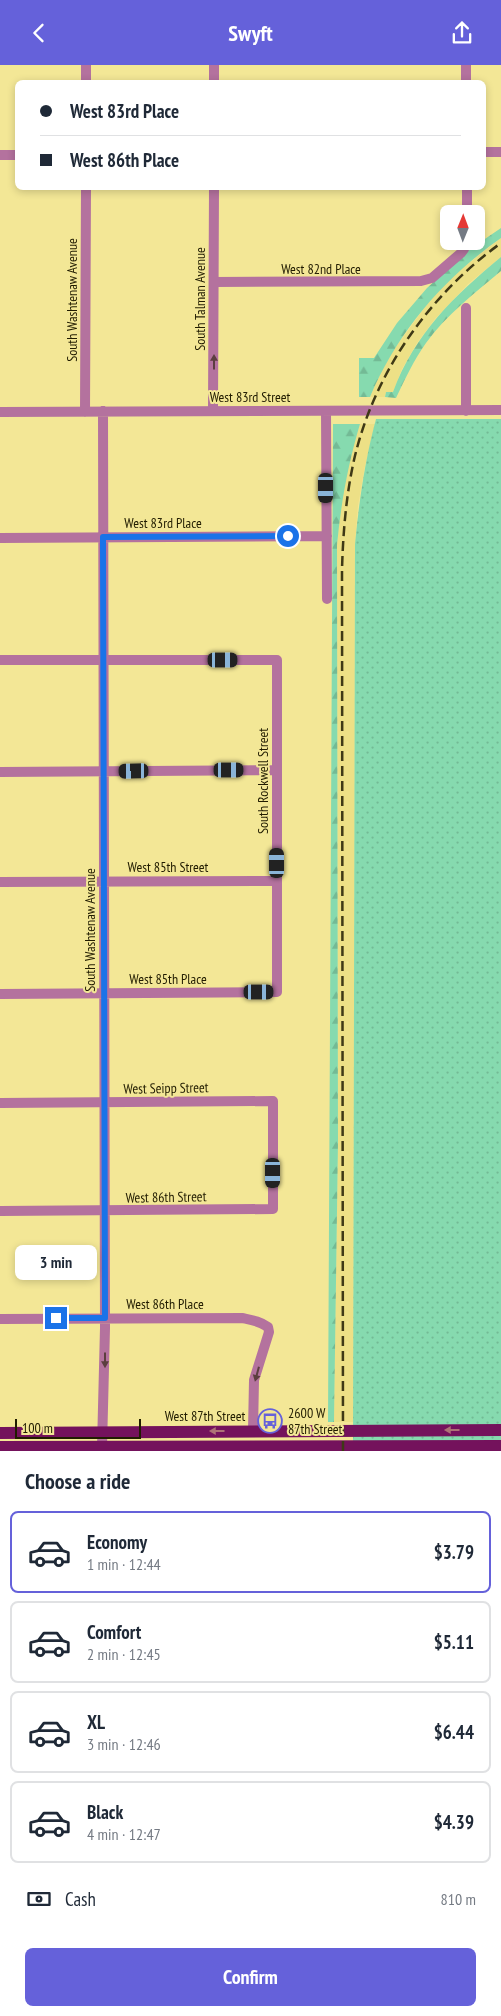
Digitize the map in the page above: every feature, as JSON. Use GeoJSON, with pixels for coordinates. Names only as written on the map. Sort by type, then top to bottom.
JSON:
{"type":"FeatureCollection","features":[{"type":"Feature","properties":{"kind":"main road","name":"West 87th Street"},"geometry":{"type":"LineString","coordinates":[[0,1433],[501,1430]]}},
{"type":"Feature","properties":{"kind":"main road"},"geometry":{"type":"LineString","coordinates":[[192,1432],[192,1447]]}},
{"type":"Feature","properties":{"kind":"main road"},"geometry":{"type":"LineString","coordinates":[[0,1447],[78,1449],[102,1447],[332,1449],[501,1446]]}},
{"type":"Feature","properties":{"kind":"street"},"geometry":{"type":"LineString","coordinates":[[86,65],[86,80]]}},
{"type":"Feature","properties":{"kind":"street"},"geometry":{"type":"LineString","coordinates":[[214,65],[214,80]]}},
{"type":"Feature","properties":{"kind":"street"},"geometry":{"type":"LineString","coordinates":[[466,65],[466,80]]}},
{"type":"Feature","properties":{"kind":"street"},"geometry":{"type":"LineString","coordinates":[[486,152],[501,152]]}},
{"type":"Feature","properties":{"kind":"street"},"geometry":{"type":"LineString","coordinates":[[0,155],[15,155]]}},
{"type":"Feature","properties":{"kind":"street","name":"South Washtenaw Avenue"},"geometry":{"type":"LineString","coordinates":[[85,411],[86,190]]}},
{"type":"Feature","properties":{"kind":"street","name":"South Talman Avenue"},"geometry":{"type":"LineString","coordinates":[[214,190],[214,411]]}},
{"type":"Feature","properties":{"kind":"street"},"geometry":{"type":"LineString","coordinates":[[467,190],[467,205]]}},
{"type":"Feature","properties":{"kind":"street","name":"West 82nd Place"},"geometry":{"type":"LineString","coordinates":[[214,282],[416,282],[428,280],[463,250]]}},
{"type":"Feature","properties":{"kind":"street"},"geometry":{"type":"LineString","coordinates":[[466,307],[466,411]]}},
{"type":"Feature","properties":{"kind":"street","name":"West 83rd Street"},"geometry":{"type":"LineString","coordinates":[[0,412],[501,410]]}},
{"type":"Feature","properties":{"kind":"street","name":"South Washtenaw Avenue"},"geometry":{"type":"LineString","coordinates":[[102,1447],[105,1318],[103,411]]}},
{"type":"Feature","properties":{"kind":"street"},"geometry":{"type":"LineString","coordinates":[[326,411],[327,599]]}},
{"type":"Feature","properties":{"kind":"street","name":"West 83rd Place"},"geometry":{"type":"LineString","coordinates":[[0,538],[327,536]]}},
{"type":"Feature","properties":{"kind":"street"},"geometry":{"type":"LineString","coordinates":[[0,660],[103,660]]}},
{"type":"Feature","properties":{"kind":"street","name":"South Rockwell Street"},"geometry":{"type":"LineString","coordinates":[[103,660],[277,660],[277,992]]}},
{"type":"Feature","properties":{"kind":"street"},"geometry":{"type":"LineString","coordinates":[[0,772],[277,770]]}},
{"type":"Feature","properties":{"kind":"street","name":"West 85th Street"},"geometry":{"type":"LineString","coordinates":[[0,882],[277,881]]}},
{"type":"Feature","properties":{"kind":"street","name":"West 85th Place"},"geometry":{"type":"LineString","coordinates":[[0,994],[277,992]]}},
{"type":"Feature","properties":{"kind":"street","name":"West Seipp Street"},"geometry":{"type":"LineString","coordinates":[[0,1103],[273,1101],[273,1209]]}},
{"type":"Feature","properties":{"kind":"street","name":"West 86th Street"},"geometry":{"type":"LineString","coordinates":[[0,1211],[273,1209]]}},
{"type":"Feature","properties":{"kind":"street","name":"West 86th Place"},"geometry":{"type":"LineString","coordinates":[[0,1319],[242,1318],[254,1320],[268,1327],[269,1336],[254,1380],[254,1431]]}},
{"type":"Feature","properties":{"kind":"street"},"geometry":{"type":"LineString","coordinates":[[78,1432],[78,1449]]}},
{"type":"Feature","properties":{"kind":"shaded area"},"geometry":{"type":"Polygon","coordinates":[[[501,238],[501,257],[468,284],[435,319],[417,343],[402,369],[393,392],[386,392],[385,397],[370,397],[381,372],[395,348],[431,299],[449,279],[501,238]]]}},
{"type":"Feature","properties":{"kind":"shaded area"},"geometry":{"type":"Polygon","coordinates":[[[360,424],[375,424],[358,506],[355,544],[353,1422],[334,1422],[338,1142],[337,545],[340,510],[348,463],[360,424]]]}},
{"type":"Feature","properties":{"kind":"green space"},"geometry":{"type":"Polygon","coordinates":[[[501,228],[501,238],[441,289],[408,328],[381,373],[370,397],[359,397],[359,358],[374,358],[397,323],[427,288],[469,250],[485,250],[485,239],[501,228]]]}},
{"type":"Feature","properties":{"kind":"green space"},"geometry":{"type":"Polygon","coordinates":[[[501,257],[501,271],[452,314],[426,343],[396,398],[385,397],[386,392],[393,392],[413,351],[438,317],[467,286],[501,257]]]}},
{"type":"Feature","properties":{"kind":"green space"},"geometry":{"type":"Polygon","coordinates":[[[376,419],[501,419],[501,1451],[353,1451],[355,544],[363,481],[376,419]]]}},
{"type":"Feature","properties":{"kind":"green space"},"geometry":{"type":"Polygon","coordinates":[[[333,424],[360,424],[346,484],[337,545],[338,1142],[334,1422],[328,1422],[333,424]]]}},
{"type":"Feature","properties":{"kind":"railway"},"geometry":{"type":"LineString","coordinates":[[343,1451],[342,570],[347,501],[354,460],[363,428],[375,397],[390,367],[408,338],[450,287],[501,243]]}},
{"type":"Feature","properties":{"kind":"place","name":"2600 W 87th Street"},"geometry":{"type":"Point","coordinates":[270,1421]}},
{"type":"Feature","properties":{"kind":"route"},"geometry":{"type":"LineString","coordinates":[[56,1318],[105,1318],[103,537],[288,536]]}}]}
